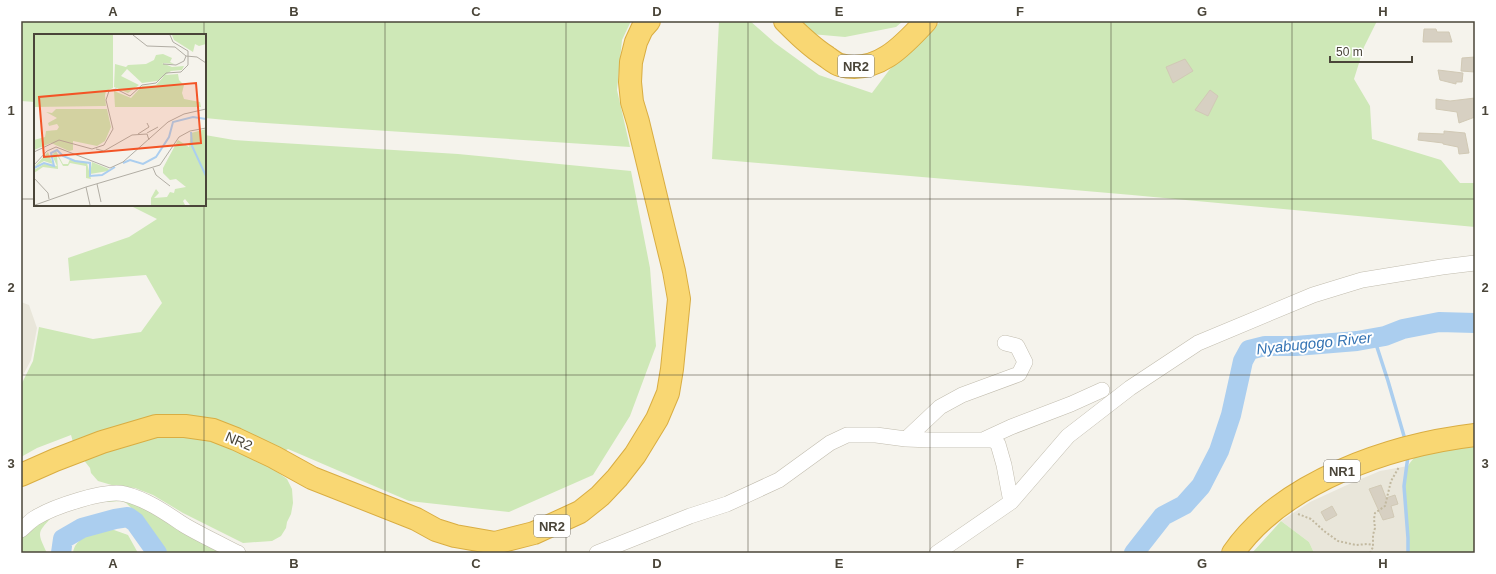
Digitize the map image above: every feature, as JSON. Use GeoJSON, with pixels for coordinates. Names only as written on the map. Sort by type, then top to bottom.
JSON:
{"type":"FeatureCollection","features":[{"type":"Feature","properties":{"kind":"highway","name":"NR2"},"geometry":{"type":"LineString","coordinates":[[21,475],[102,442],[156,426],[185,426],[214,430],[274,456],[312,478],[416,519],[436,530],[501,548],[557,524],[580,512],[600,496],[636,455],[657,419],[668,393],[677,323],[678,299],[674,271],[632,102],[630,82],[631,62],[636,42],[642,29],[649,21]]}},
{"type":"Feature","properties":{"kind":"highway","name":"NR2"},"geometry":{"type":"LineString","coordinates":[[784,21],[810,46],[839,65],[852,66],[863,66],[875,63],[894,53],[926,21]]}},
{"type":"Feature","properties":{"kind":"highway","name":"NR1"},"geometry":{"type":"LineString","coordinates":[[1233,553],[1259,522],[1292,498],[1328,477],[1359,463],[1406,448],[1454,437],[1475,435]]}},
{"type":"Feature","properties":{"kind":"street"},"geometry":{"type":"LineString","coordinates":[[937,553],[1011,502],[1068,436],[1130,388],[1198,343],[1313,295],[1362,280],[1442,267],[1475,264]]}},
{"type":"Feature","properties":{"kind":"street"},"geometry":{"type":"LineString","coordinates":[[906,439],[940,407],[962,395],[1019,374],[1025,362],[1017,346],[1005,343]]}},
{"type":"Feature","properties":{"kind":"street"},"geometry":{"type":"LineString","coordinates":[[985,439],[1102,390]]}},
{"type":"Feature","properties":{"kind":"street"},"geometry":{"type":"LineString","coordinates":[[597,553],[690,516],[727,504],[779,480],[816,452],[839,438],[847,435],[876,435],[906,439],[966,441],[985,439],[994,440],[998,444],[1004,465],[1011,502]]}},
{"type":"Feature","properties":{"kind":"street"},"geometry":{"type":"LineString","coordinates":[[21,530],[35,518],[59,507],[100,495],[122,493],[149,504],[172,516],[199,534],[238,553]]}},
{"type":"Feature","properties":{"kind":"path"},"geometry":{"type":"LineString","coordinates":[[1370,553],[1373,545],[1375,513],[1385,506],[1391,481],[1403,460],[1406,448]]}},
{"type":"Feature","properties":{"kind":"path"},"geometry":{"type":"LineString","coordinates":[[1277,509],[1311,519],[1338,541],[1356,545],[1373,545]]}},
{"type":"Feature","properties":{"kind":"shaded area"},"geometry":{"type":"Polygon","coordinates":[[[21,302],[29,305],[37,328],[31,360],[21,379],[21,302]]]}},
{"type":"Feature","properties":{"kind":"shaded area"},"geometry":{"type":"Polygon","coordinates":[[[1408,466],[1404,486],[1408,553],[1314,553],[1309,542],[1281,521],[1310,502],[1347,485],[1380,471],[1408,466]]]}},
{"type":"Feature","properties":{"kind":"green space"},"geometry":{"type":"Polygon","coordinates":[[[21,21],[631,21],[622,40],[617,90],[630,147],[206,118],[206,34],[34,34],[34,102],[21,101],[21,21]]]}},
{"type":"Feature","properties":{"kind":"green space"},"geometry":{"type":"Polygon","coordinates":[[[719,21],[750,21],[775,43],[819,75],[872,93],[890,69],[941,21],[1377,21],[1364,47],[1354,79],[1370,106],[1372,139],[1441,160],[1460,183],[1475,183],[1475,227],[1132,195],[712,159],[719,21]]]}},
{"type":"Feature","properties":{"kind":"green space"},"geometry":{"type":"Polygon","coordinates":[[[795,21],[903,21],[896,27],[845,37],[811,34],[795,21]]]}},
{"type":"Feature","properties":{"kind":"green space"},"geometry":{"type":"Polygon","coordinates":[[[206,135],[234,140],[458,154],[631,171],[650,268],[656,346],[630,416],[593,475],[509,512],[409,501],[288,449],[274,457],[206,435],[262,461],[287,479],[292,489],[293,503],[291,514],[286,528],[281,536],[272,541],[243,543],[183,513],[153,495],[135,488],[115,486],[98,481],[75,449],[71,435],[37,448],[21,457],[21,385],[33,361],[39,327],[93,339],[141,332],[162,303],[146,275],[70,281],[68,258],[129,237],[157,219],[131,206],[206,206],[206,135]]]}},
{"type":"Feature","properties":{"kind":"green space"},"geometry":{"type":"Polygon","coordinates":[[[1475,444],[1475,553],[1408,553],[1404,484],[1405,474],[1409,465],[1416,456],[1475,444]]]}},
{"type":"Feature","properties":{"kind":"green space"},"geometry":{"type":"Polygon","coordinates":[[[120,497],[234,553],[169,553],[157,545],[144,520],[126,503],[121,501],[106,501],[120,497]]]}},
{"type":"Feature","properties":{"kind":"green space"},"geometry":{"type":"Polygon","coordinates":[[[52,517],[43,526],[40,533],[41,541],[47,553],[21,553],[21,539],[35,524],[52,517]]]}},
{"type":"Feature","properties":{"kind":"green space"},"geometry":{"type":"Polygon","coordinates":[[[1281,521],[1309,542],[1314,553],[1252,553],[1281,521]]]}},
{"type":"Feature","properties":{"kind":"green space"},"geometry":{"type":"Polygon","coordinates":[[[99,530],[114,530],[128,535],[138,553],[73,553],[76,544],[79,541],[99,530]]]}},
{"type":"Feature","properties":{"kind":"building"},"geometry":{"type":"Polygon","coordinates":[[[1424,29],[1436,29],[1437,32],[1449,32],[1452,42],[1423,42],[1424,29]]]}},
{"type":"Feature","properties":{"kind":"building"},"geometry":{"type":"Polygon","coordinates":[[[1475,57],[1475,72],[1461,71],[1462,58],[1475,57]]]}},
{"type":"Feature","properties":{"kind":"building"},"geometry":{"type":"Polygon","coordinates":[[[1185,59],[1193,71],[1173,83],[1166,67],[1185,59]]]}},
{"type":"Feature","properties":{"kind":"building"},"geometry":{"type":"Polygon","coordinates":[[[1438,70],[1463,73],[1462,82],[1456,82],[1456,84],[1440,80],[1438,70]]]}},
{"type":"Feature","properties":{"kind":"building"},"geometry":{"type":"Polygon","coordinates":[[[1210,90],[1218,96],[1208,116],[1195,110],[1210,90]]]}},
{"type":"Feature","properties":{"kind":"building"},"geometry":{"type":"Polygon","coordinates":[[[1475,98],[1475,117],[1459,123],[1457,112],[1436,109],[1436,99],[1450,101],[1475,98]]]}},
{"type":"Feature","properties":{"kind":"building"},"geometry":{"type":"Polygon","coordinates":[[[1444,131],[1465,133],[1469,153],[1459,154],[1458,147],[1443,143],[1418,140],[1419,133],[1444,134],[1444,131]]]}},
{"type":"Feature","properties":{"kind":"building"},"geometry":{"type":"Polygon","coordinates":[[[1381,485],[1386,498],[1395,495],[1398,504],[1391,506],[1394,517],[1383,520],[1369,489],[1381,485]]]}},
{"type":"Feature","properties":{"kind":"building"},"geometry":{"type":"Polygon","coordinates":[[[1332,506],[1337,515],[1326,521],[1321,512],[1332,506]]]}},
{"type":"Feature","properties":{"kind":"waterway","name":"Nyabugogo River"},"geometry":{"type":"LineString","coordinates":[[1134,553],[1163,516],[1184,505],[1201,486],[1219,451],[1231,415],[1243,361],[1249,350],[1265,346],[1296,346],[1357,341],[1385,336],[1403,329],[1439,322],[1475,323]]}},
{"type":"Feature","properties":{"kind":"waterway"},"geometry":{"type":"LineString","coordinates":[[1374,338],[1404,436]]}},
{"type":"Feature","properties":{"kind":"waterway"},"geometry":{"type":"LineString","coordinates":[[1408,456],[1404,486],[1408,553]]}},
{"type":"Feature","properties":{"kind":"waterway","name":"Nyabugogo River"},"geometry":{"type":"LineString","coordinates":[[61,553],[63,539],[82,528],[128,517],[135,522],[157,553]]}}]}
